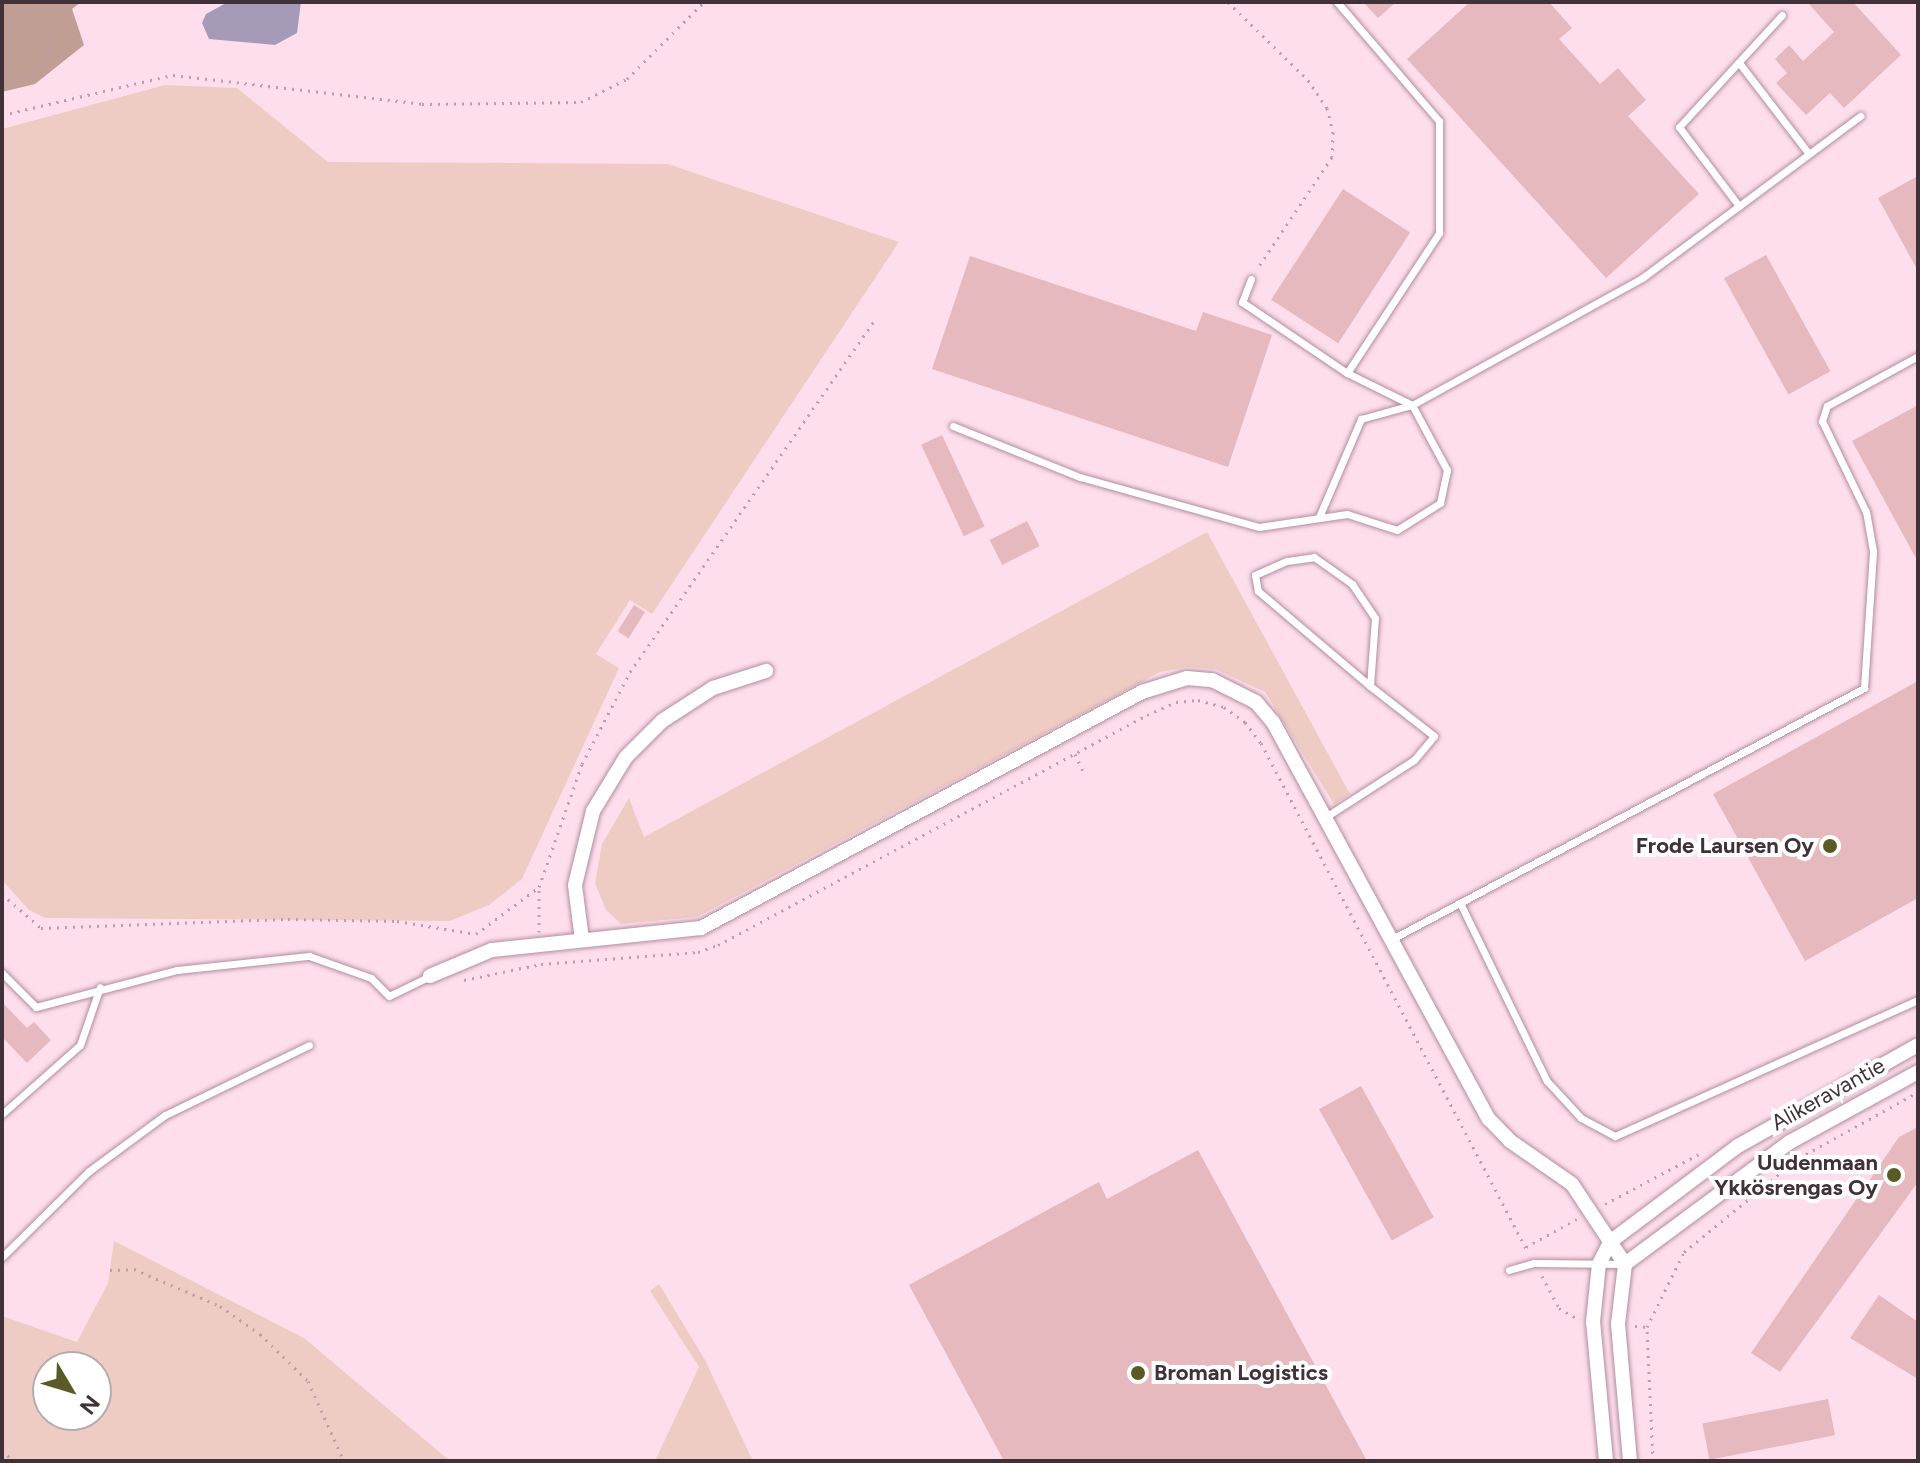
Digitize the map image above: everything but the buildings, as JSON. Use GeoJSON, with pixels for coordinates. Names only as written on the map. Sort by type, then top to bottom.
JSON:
{"type":"FeatureCollection","features":[{"type":"Feature","properties":{"kind":"street"},"geometry":{"type":"LineString","coordinates":[[582,940],[575,885],[593,811],[626,757],[662,721],[713,688],[766,671]]}},
{"type":"Feature","properties":{"kind":"street"},"geometry":{"type":"LineString","coordinates":[[430,976],[492,950],[701,928],[1142,692],[1187,678],[1212,680],[1256,702],[1288,747],[1489,1119],[1510,1141],[1572,1184],[1625,1264],[1618,1324],[1630,1461]]}},
{"type":"Feature","properties":{"kind":"street","name":"Alikeravantie"},"geometry":{"type":"LineString","coordinates":[[1606,1461],[1593,1322],[1599,1264],[1610,1242],[1738,1146],[1918,1045]]}},
{"type":"Feature","properties":{"kind":"street","name":"Alikeravantie"},"geometry":{"type":"LineString","coordinates":[[1625,1264],[1790,1142],[1918,1072]]}},
{"type":"Feature","properties":{"kind":"lane"},"geometry":{"type":"LineString","coordinates":[[1337,2],[1439,121],[1439,233],[1347,373]]}},
{"type":"Feature","properties":{"kind":"lane"},"geometry":{"type":"LineString","coordinates":[[1739,206],[1679,127],[1782,15]]}},
{"type":"Feature","properties":{"kind":"lane"},"geometry":{"type":"LineString","coordinates":[[1740,64],[1809,154]]}},
{"type":"Feature","properties":{"kind":"lane"},"geometry":{"type":"LineString","coordinates":[[1319,517],[1361,419],[1412,405],[1642,278],[1860,116]]}},
{"type":"Feature","properties":{"kind":"lane"},"geometry":{"type":"LineString","coordinates":[[953,426],[1080,477],[1259,527],[1347,514],[1397,530],[1440,503],[1447,470],[1412,405],[1347,373],[1242,302],[1251,279]]}},
{"type":"Feature","properties":{"kind":"lane"},"geometry":{"type":"LineString","coordinates":[[1390,940],[1461,905],[1864,688],[1871,647],[1873,551],[1866,512],[1822,421],[1827,406],[1918,356]]}},
{"type":"Feature","properties":{"kind":"lane"},"geometry":{"type":"LineString","coordinates":[[1324,818],[1414,760],[1434,736],[1370,686],[1258,591],[1255,575],[1287,561],[1314,557],[1352,584],[1375,618],[1370,686]]}},
{"type":"Feature","properties":{"kind":"lane"},"geometry":{"type":"LineString","coordinates":[[1461,905],[1547,1081],[1581,1118],[1615,1136],[1918,1000]]}},
{"type":"Feature","properties":{"kind":"lane"},"geometry":{"type":"LineString","coordinates":[[2,973],[36,1007],[100,987],[177,970],[309,956],[371,978],[389,996],[430,976]]}},
{"type":"Feature","properties":{"kind":"lane"},"geometry":{"type":"LineString","coordinates":[[2,1114],[80,1045],[100,987]]}},
{"type":"Feature","properties":{"kind":"lane"},"geometry":{"type":"LineString","coordinates":[[2,1257],[89,1171],[165,1115],[309,1045]]}},
{"type":"Feature","properties":{"kind":"lane"},"geometry":{"type":"LineString","coordinates":[[1509,1270],[1534,1263],[1625,1264]]}},
{"type":"Feature","properties":{"kind":"path"},"geometry":{"type":"LineString","coordinates":[[2,83],[44,67],[59,13],[71,2]]}},
{"type":"Feature","properties":{"kind":"path"},"geometry":{"type":"LineString","coordinates":[[2,115],[173,75],[422,104],[581,102],[627,79],[704,2]]}},
{"type":"Feature","properties":{"kind":"path"},"geometry":{"type":"LineString","coordinates":[[1228,2],[1308,80],[1327,108],[1333,132],[1332,157],[1251,279]]}},
{"type":"Feature","properties":{"kind":"path"},"geometry":{"type":"LineString","coordinates":[[541,964],[538,944],[539,887],[582,764],[630,672],[876,318]]}},
{"type":"Feature","properties":{"kind":"path"},"geometry":{"type":"LineString","coordinates":[[462,980],[541,964],[698,952],[718,945],[1176,702],[1198,700],[1224,707],[1245,722],[1261,743],[1559,1308],[1593,1322]]}},
{"type":"Feature","properties":{"kind":"path"},"geometry":{"type":"LineString","coordinates":[[1075,754],[1083,771]]}},
{"type":"Feature","properties":{"kind":"path"},"geometry":{"type":"LineString","coordinates":[[2,894],[41,928],[304,919],[397,921],[476,934],[539,887]]}},
{"type":"Feature","properties":{"kind":"path"},"geometry":{"type":"LineString","coordinates":[[1653,1461],[1647,1327],[1684,1252],[1799,1158],[1918,1092]]}},
{"type":"Feature","properties":{"kind":"path"},"geometry":{"type":"LineString","coordinates":[[110,1270],[134,1269],[220,1306],[260,1334],[308,1381],[344,1461]]}},
{"type":"Feature","properties":{"kind":"path"},"geometry":{"type":"LineString","coordinates":[[1618,1324],[1647,1327]]}},
{"type":"Feature","properties":{"kind":"path"},"geometry":{"type":"LineString","coordinates":[[2,1450],[13,1461]]}},
{"type":"Feature","properties":{"kind":"shaded area"},"geometry":{"type":"Polygon","coordinates":[[[2,2],[81,2],[72,9],[84,45],[35,84],[2,92],[2,2]]]}},
{"type":"Feature","properties":{"kind":"shaded area"},"geometry":{"type":"Polygon","coordinates":[[[228,2],[301,2],[297,33],[275,45],[209,39],[202,23],[206,14],[228,2]]]}},
{"type":"Feature","properties":{"kind":"shaded area"},"geometry":{"type":"Polygon","coordinates":[[[165,85],[237,88],[328,162],[668,164],[899,242],[652,614],[630,600],[596,654],[619,668],[522,879],[489,905],[450,921],[45,918],[29,910],[2,880],[2,129],[165,85]]]}},
{"type":"Feature","properties":{"kind":"shaded area"},"geometry":{"type":"Polygon","coordinates":[[[1207,532],[1350,794],[1334,804],[1265,692],[1215,669],[1187,667],[1160,672],[697,917],[621,924],[606,910],[595,883],[602,844],[629,798],[644,837],[1207,532]]]}},
{"type":"Feature","properties":{"kind":"shaded area"},"geometry":{"type":"Polygon","coordinates":[[[114,1241],[304,1338],[450,1461],[2,1461],[2,1316],[77,1342],[108,1283],[114,1241]]]}},
{"type":"Feature","properties":{"kind":"shaded area"},"geometry":{"type":"Polygon","coordinates":[[[659,1284],[705,1360],[753,1461],[655,1461],[699,1367],[650,1291],[659,1284]]]}},
{"type":"Feature","properties":{"kind":"place","name":"Frode Laursen Oy"},"geometry":{"type":"Point","coordinates":[1830,846]}},
{"type":"Feature","properties":{"kind":"place","name":"Uudenmaan Ykkösrengas Oy"},"geometry":{"type":"Point","coordinates":[1894,1175]}},
{"type":"Feature","properties":{"kind":"place","name":"Broman Logistics"},"geometry":{"type":"Point","coordinates":[1138,1373]}}]}
